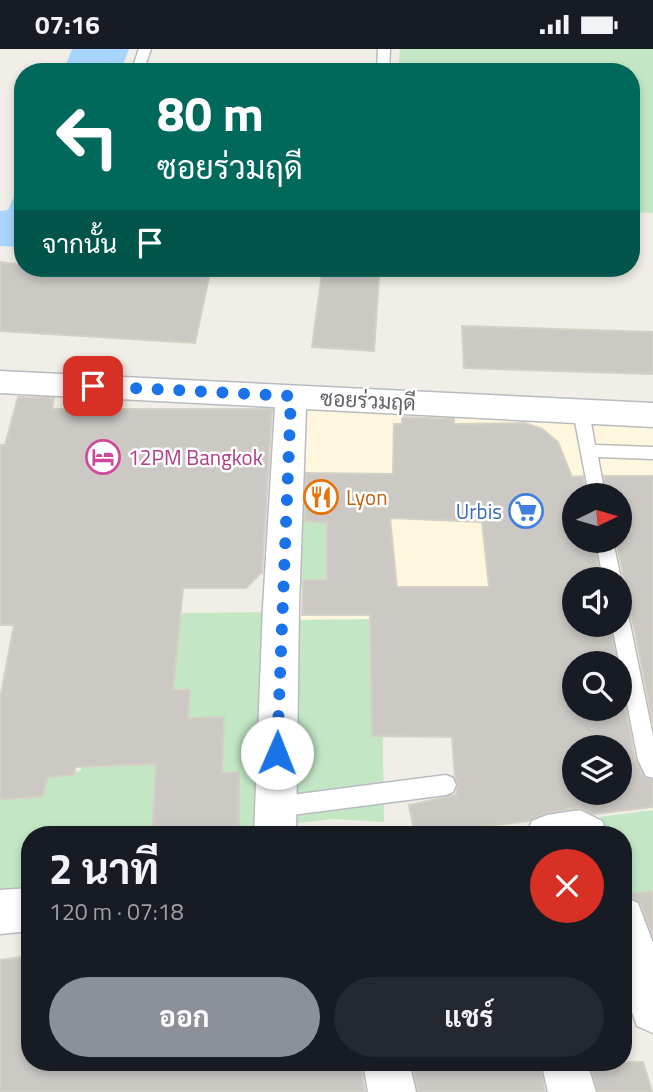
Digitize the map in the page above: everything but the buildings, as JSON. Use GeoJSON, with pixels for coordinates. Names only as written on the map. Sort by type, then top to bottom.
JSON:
{"type":"FeatureCollection","features":[{"type":"Feature","properties":{"kind":"street","name":"ซอยร่วมฤดี"},"geometry":{"type":"LineString","coordinates":[[0,382],[653,415]]}},
{"type":"Feature","properties":{"kind":"street"},"geometry":{"type":"LineString","coordinates":[[275,821],[291,396]]}},
{"type":"Feature","properties":{"kind":"street"},"geometry":{"type":"LineString","coordinates":[[0,912],[21,910]]}},
{"type":"Feature","properties":{"kind":"street"},"geometry":{"type":"LineString","coordinates":[[632,946],[653,1010]]}},
{"type":"Feature","properties":{"kind":"street"},"geometry":{"type":"LineString","coordinates":[[388,1071],[392,1092]]}},
{"type":"Feature","properties":{"kind":"street"},"geometry":{"type":"LineString","coordinates":[[566,1071],[572,1092]]}},
{"type":"Feature","properties":{"kind":"lane"},"geometry":{"type":"LineString","coordinates":[[581,411],[595,483]]}},
{"type":"Feature","properties":{"kind":"lane"},"geometry":{"type":"LineString","coordinates":[[589,451],[653,453]]}},
{"type":"Feature","properties":{"kind":"lane"},"geometry":{"type":"LineString","coordinates":[[624,637],[648,760],[653,769]]}},
{"type":"Feature","properties":{"kind":"lane"},"geometry":{"type":"LineString","coordinates":[[275,821],[446,785]]}},
{"type":"Feature","properties":{"kind":"shaded area"},"geometry":{"type":"Polygon","coordinates":[[[300,409],[653,428],[653,810],[647,811],[628,721],[632,721],[632,651],[612,651],[610,637],[632,637],[632,567],[562,567],[562,618],[294,620],[300,409]]]}},
{"type":"Feature","properties":{"kind":"green space"},"geometry":{"type":"Polygon","coordinates":[[[400,49],[653,49],[653,213],[640,212],[640,63],[399,63],[400,49]]]}},
{"type":"Feature","properties":{"kind":"green space"},"geometry":{"type":"Polygon","coordinates":[[[298,472],[343,478],[359,585],[295,588],[298,472]]]}},
{"type":"Feature","properties":{"kind":"green space"},"geometry":{"type":"Polygon","coordinates":[[[272,612],[264,826],[21,826],[21,890],[17,895],[0,897],[0,780],[81,771],[92,691],[94,614],[272,612]]]}},
{"type":"Feature","properties":{"kind":"green space"},"geometry":{"type":"Polygon","coordinates":[[[381,619],[384,822],[333,819],[289,824],[294,620],[381,619]]]}},
{"type":"Feature","properties":{"kind":"green space"},"geometry":{"type":"Polygon","coordinates":[[[653,810],[653,902],[632,904],[632,826],[603,826],[600,817],[653,810]]]}},
{"type":"Feature","properties":{"kind":"water"},"geometry":{"type":"Polygon","coordinates":[[[72,49],[129,49],[124,63],[67,63],[72,49]]]}},
{"type":"Feature","properties":{"kind":"water"},"geometry":{"type":"Polygon","coordinates":[[[14,196],[14,247],[0,246],[0,211],[8,210],[14,196]]]}},
{"type":"Feature","properties":{"kind":"place","name":"12PM Bangkok"},"geometry":{"type":"Point","coordinates":[103,457]}},
{"type":"Feature","properties":{"kind":"place","name":"Lyon"},"geometry":{"type":"Point","coordinates":[321,497]}},
{"type":"Feature","properties":{"kind":"place","name":"Urbis"},"geometry":{"type":"Point","coordinates":[526,511]}},
{"type":"Feature","properties":{"kind":"route"},"geometry":{"type":"LineString","coordinates":[[93,386],[291,396],[277,753]]}}]}
